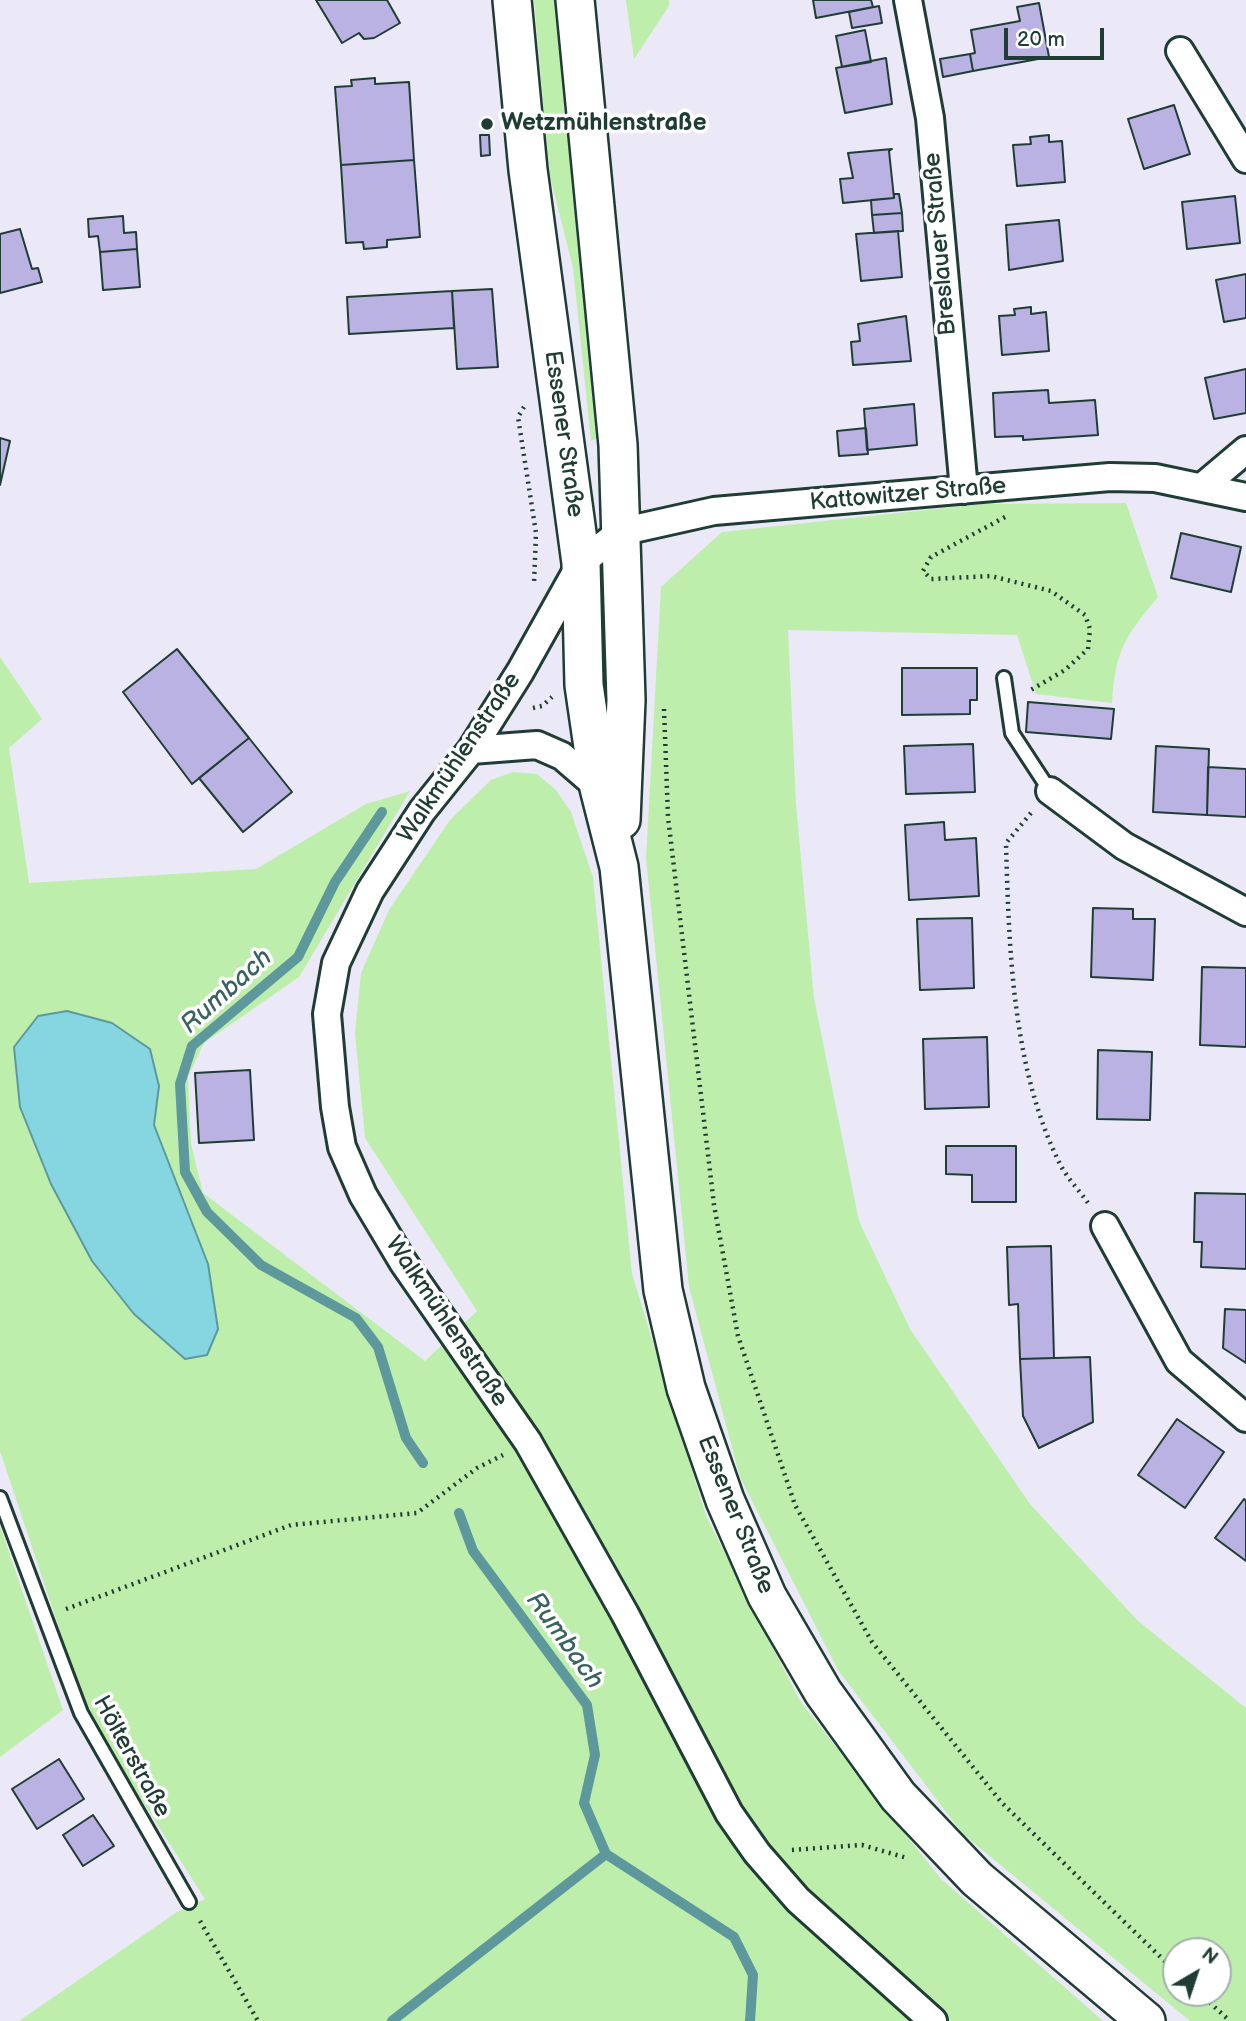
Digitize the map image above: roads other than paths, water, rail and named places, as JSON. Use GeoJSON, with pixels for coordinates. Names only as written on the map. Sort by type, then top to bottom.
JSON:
{"type":"FeatureCollection","features":[{"type":"Feature","properties":{"kind":"main road","name":"Essener Straße"},"geometry":{"type":"LineString","coordinates":[[512,0],[528,170],[581,563],[584,685],[599,788],[619,867],[663,1290],[686,1388],[725,1500],[767,1596],[823,1692],[898,1796],[977,1879],[1146,2021]]}},
{"type":"Feature","properties":{"kind":"main road","name":"Essener Straße"},"geometry":{"type":"LineString","coordinates":[[575,0],[618,445],[626,700],[619,867]]}},
{"type":"Feature","properties":{"kind":"street","name":"Breslauer Straße"},"geometry":{"type":"LineString","coordinates":[[908,0],[930,118],[964,489]]}},
{"type":"Feature","properties":{"kind":"street"},"geometry":{"type":"LineString","coordinates":[[1180,51],[1246,159]]}},
{"type":"Feature","properties":{"kind":"street"},"geometry":{"type":"LineString","coordinates":[[1202,487],[1246,450]]}},
{"type":"Feature","properties":{"kind":"street","name":"Kattowitzer Straße"},"geometry":{"type":"LineString","coordinates":[[581,563],[620,531],[714,511],[1110,477],[1155,478],[1246,497]]}},
{"type":"Feature","properties":{"kind":"street","name":"Walkmühlenstraße"},"geometry":{"type":"LineString","coordinates":[[581,563],[515,681],[471,750],[422,811],[370,891],[336,963],[327,1014],[335,1107],[342,1147],[363,1195],[403,1262],[528,1442],[625,1614],[729,1813],[757,1853],[798,1900],[933,2021]]}},
{"type":"Feature","properties":{"kind":"street"},"geometry":{"type":"LineString","coordinates":[[471,750],[537,746],[562,756],[599,788]]}},
{"type":"Feature","properties":{"kind":"street"},"geometry":{"type":"LineString","coordinates":[[1049,791],[1124,846],[1246,912]]}},
{"type":"Feature","properties":{"kind":"street"},"geometry":{"type":"LineString","coordinates":[[1105,1226],[1179,1362],[1246,1418]]}},
{"type":"Feature","properties":{"kind":"lane"},"geometry":{"type":"LineString","coordinates":[[1004,678],[1012,733],[1049,791]]}},
{"type":"Feature","properties":{"kind":"lane","name":"Hölterstraße"},"geometry":{"type":"LineString","coordinates":[[0,1498],[80,1713],[189,1902]]}},
{"type":"Feature","properties":{"kind":"water"},"geometry":{"type":"Polygon","coordinates":[[[67,1011],[112,1023],[150,1049],[159,1086],[154,1125],[208,1264],[218,1329],[207,1355],[185,1359],[134,1314],[92,1261],[51,1184],[20,1107],[14,1047],[38,1016],[67,1011]]]}},
{"type":"Feature","properties":{"kind":"waterway","name":"Rumbach"},"geometry":{"type":"LineString","coordinates":[[382,812],[335,882],[298,957],[192,1046],[180,1084],[185,1172],[207,1212],[261,1265],[356,1318],[378,1347],[406,1438],[423,1463]]}},
{"type":"Feature","properties":{"kind":"waterway","name":"Rumbach"},"geometry":{"type":"LineString","coordinates":[[459,1513],[473,1551],[587,1705],[595,1755],[584,1803],[606,1854],[734,1937],[753,1975],[750,2021]]}},
{"type":"Feature","properties":{"kind":"waterway"},"geometry":{"type":"LineString","coordinates":[[392,2021],[606,1854]]}},
{"type":"Feature","properties":{"kind":"place","name":"Wetzmühlenstraße"},"geometry":{"type":"Point","coordinates":[487,124]}}]}
